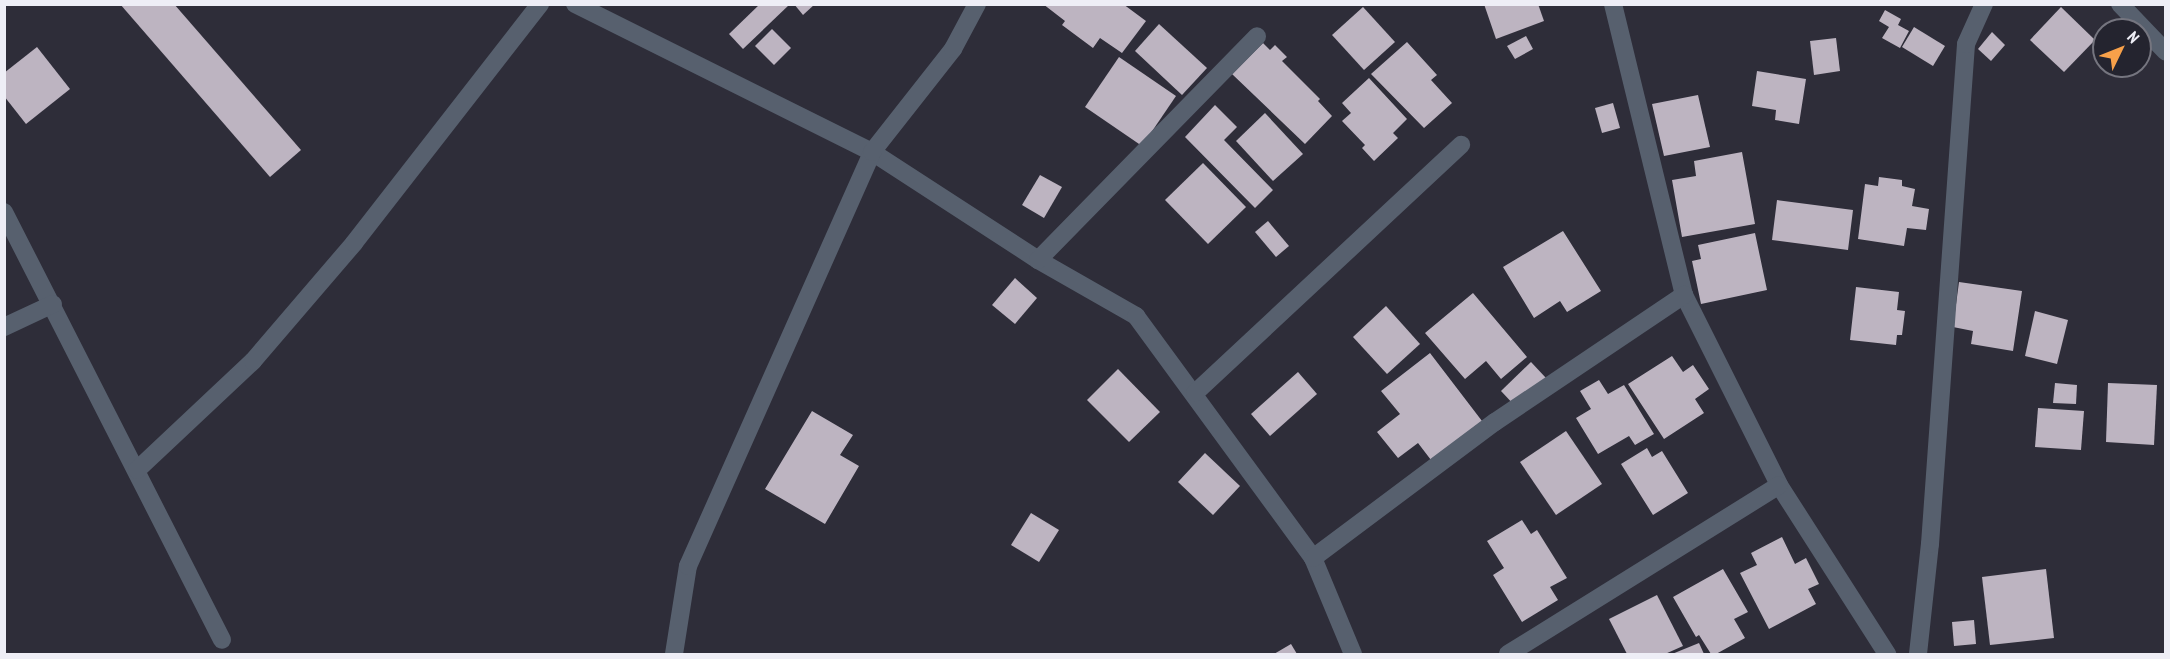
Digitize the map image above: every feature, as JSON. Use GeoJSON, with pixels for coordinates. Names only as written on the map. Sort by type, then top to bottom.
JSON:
{"type":"FeatureCollection","features":[{"type":"Feature","properties":{"kind":"street"},"geometry":{"type":"LineString","coordinates":[[137,470],[253,361],[354,243],[540,4]]}},
{"type":"Feature","properties":{"kind":"street"},"geometry":{"type":"LineString","coordinates":[[575,4],[872,152],[1038,260],[1136,316],[1195,393],[1313,558],[1353,654]]}},
{"type":"Feature","properties":{"kind":"street"},"geometry":{"type":"LineString","coordinates":[[674,654],[688,566],[872,152],[953,49],[977,4]]}},
{"type":"Feature","properties":{"kind":"street"},"geometry":{"type":"LineString","coordinates":[[1613,4],[1684,295],[1779,485],[1887,654]]}},
{"type":"Feature","properties":{"kind":"street"},"geometry":{"type":"LineString","coordinates":[[1918,654],[1929,544],[1966,44],[1984,4]]}},
{"type":"Feature","properties":{"kind":"street"},"geometry":{"type":"LineString","coordinates":[[2120,4],[2166,52]]}},
{"type":"Feature","properties":{"kind":"street"},"geometry":{"type":"LineString","coordinates":[[1038,260],[1257,36]]}},
{"type":"Feature","properties":{"kind":"street"},"geometry":{"type":"LineString","coordinates":[[1195,393],[1461,145]]}},
{"type":"Feature","properties":{"kind":"street"},"geometry":{"type":"LineString","coordinates":[[4,212],[53,304],[222,640]]}},
{"type":"Feature","properties":{"kind":"street"},"geometry":{"type":"LineString","coordinates":[[1313,558],[1495,422],[1684,295]]}},
{"type":"Feature","properties":{"kind":"street"},"geometry":{"type":"LineString","coordinates":[[4,327],[53,304]]}},
{"type":"Feature","properties":{"kind":"street"},"geometry":{"type":"LineString","coordinates":[[1508,654],[1779,485]]}},
{"type":"Feature","properties":{"kind":"building"},"geometry":{"type":"Polygon","coordinates":[[[120,4],[174,4],[301,150],[270,177],[120,4]]]}},
{"type":"Feature","properties":{"kind":"building"},"geometry":{"type":"Polygon","coordinates":[[[760,4],[790,4],[743,49],[729,34],[760,4]]]}},
{"type":"Feature","properties":{"kind":"building"},"geometry":{"type":"Polygon","coordinates":[[[794,4],[815,4],[803,15],[794,4]]]}},
{"type":"Feature","properties":{"kind":"building"},"geometry":{"type":"Polygon","coordinates":[[[1043,4],[1123,4],[1146,21],[1122,53],[1100,38],[1093,48],[1062,25],[1065,21],[1043,4]]]}},
{"type":"Feature","properties":{"kind":"building"},"geometry":{"type":"Polygon","coordinates":[[[1484,4],[1538,4],[1544,21],[1496,39],[1484,4]]]}},
{"type":"Feature","properties":{"kind":"building"},"geometry":{"type":"Polygon","coordinates":[[[1363,7],[1395,42],[1364,70],[1332,35],[1363,7]]]}},
{"type":"Feature","properties":{"kind":"building"},"geometry":{"type":"Polygon","coordinates":[[[2061,7],[2092,37],[2092,43],[2064,72],[2030,40],[2061,7]]]}},
{"type":"Feature","properties":{"kind":"building"},"geometry":{"type":"Polygon","coordinates":[[[1885,10],[1901,19],[1898,25],[1909,31],[1900,48],[1882,38],[1889,27],[1879,21],[1885,10]]]}},
{"type":"Feature","properties":{"kind":"building"},"geometry":{"type":"Polygon","coordinates":[[[1159,24],[1207,68],[1182,95],[1135,51],[1159,24]]]}},
{"type":"Feature","properties":{"kind":"building"},"geometry":{"type":"Polygon","coordinates":[[[1914,27],[1945,46],[1933,66],[1902,47],[1914,27]]]}},
{"type":"Feature","properties":{"kind":"building"},"geometry":{"type":"Polygon","coordinates":[[[772,29],[791,48],[774,65],[755,46],[772,29]]]}},
{"type":"Feature","properties":{"kind":"building"},"geometry":{"type":"Polygon","coordinates":[[[1992,32],[2005,45],[1991,61],[1978,49],[1992,32]]]}},
{"type":"Feature","properties":{"kind":"building"},"geometry":{"type":"Polygon","coordinates":[[[1526,36],[1533,49],[1515,59],[1507,46],[1526,36]]]}},
{"type":"Feature","properties":{"kind":"building"},"geometry":{"type":"Polygon","coordinates":[[[1836,38],[1840,71],[1814,75],[1810,41],[1836,38]]]}},
{"type":"Feature","properties":{"kind":"building"},"geometry":{"type":"Polygon","coordinates":[[[1407,42],[1437,75],[1431,80],[1452,103],[1424,128],[1371,74],[1407,42]]]}},
{"type":"Feature","properties":{"kind":"building"},"geometry":{"type":"Polygon","coordinates":[[[1263,43],[1270,50],[1275,45],[1287,57],[1282,61],[1320,99],[1318,101],[1332,116],[1305,144],[1232,74],[1263,43]]]}},
{"type":"Feature","properties":{"kind":"building"},"geometry":{"type":"Polygon","coordinates":[[[37,47],[70,89],[26,124],[4,96],[4,73],[37,47]]]}},
{"type":"Feature","properties":{"kind":"building"},"geometry":{"type":"Polygon","coordinates":[[[1119,57],[1176,96],[1142,146],[1085,107],[1119,57]]]}},
{"type":"Feature","properties":{"kind":"building"},"geometry":{"type":"Polygon","coordinates":[[[1757,71],[1806,79],[1799,124],[1775,120],[1776,110],[1752,106],[1757,71]]]}},
{"type":"Feature","properties":{"kind":"building"},"geometry":{"type":"Polygon","coordinates":[[[1369,78],[1407,119],[1393,133],[1398,138],[1374,161],[1362,148],[1365,145],[1342,121],[1351,113],[1342,103],[1369,78]]]}},
{"type":"Feature","properties":{"kind":"building"},"geometry":{"type":"Polygon","coordinates":[[[1698,95],[1710,147],[1664,156],[1652,104],[1698,95]]]}},
{"type":"Feature","properties":{"kind":"building"},"geometry":{"type":"Polygon","coordinates":[[[1613,103],[1620,128],[1602,133],[1595,108],[1613,103]]]}},
{"type":"Feature","properties":{"kind":"building"},"geometry":{"type":"Polygon","coordinates":[[[1215,105],[1237,127],[1224,140],[1273,190],[1255,208],[1185,137],[1215,105]]]}},
{"type":"Feature","properties":{"kind":"building"},"geometry":{"type":"Polygon","coordinates":[[[1265,113],[1303,154],[1273,181],[1236,141],[1265,113]]]}},
{"type":"Feature","properties":{"kind":"building"},"geometry":{"type":"Polygon","coordinates":[[[1742,152],[1755,224],[1682,237],[1672,180],[1696,176],[1694,161],[1742,152]]]}},
{"type":"Feature","properties":{"kind":"building"},"geometry":{"type":"Polygon","coordinates":[[[1203,163],[1246,207],[1208,244],[1165,200],[1203,163]]]}},
{"type":"Feature","properties":{"kind":"building"},"geometry":{"type":"Polygon","coordinates":[[[1040,175],[1062,187],[1044,218],[1022,205],[1040,175]]]}},
{"type":"Feature","properties":{"kind":"building"},"geometry":{"type":"Polygon","coordinates":[[[1879,177],[1902,180],[1902,186],[1915,189],[1912,206],[1929,209],[1926,230],[1907,228],[1904,246],[1858,239],[1865,184],[1878,186],[1879,177]]]}},
{"type":"Feature","properties":{"kind":"building"},"geometry":{"type":"Polygon","coordinates":[[[1777,200],[1853,210],[1848,250],[1772,240],[1777,200]]]}},
{"type":"Feature","properties":{"kind":"building"},"geometry":{"type":"Polygon","coordinates":[[[1268,221],[1289,246],[1276,257],[1255,232],[1268,221]]]}},
{"type":"Feature","properties":{"kind":"building"},"geometry":{"type":"Polygon","coordinates":[[[1563,231],[1601,291],[1567,312],[1560,301],[1534,318],[1503,267],[1563,231]]]}},
{"type":"Feature","properties":{"kind":"building"},"geometry":{"type":"Polygon","coordinates":[[[1755,233],[1767,290],[1701,304],[1692,261],[1701,259],[1698,245],[1755,233]]]}},
{"type":"Feature","properties":{"kind":"building"},"geometry":{"type":"Polygon","coordinates":[[[1015,278],[1037,298],[1015,324],[992,305],[1015,278]]]}},
{"type":"Feature","properties":{"kind":"building"},"geometry":{"type":"Polygon","coordinates":[[[1959,282],[2022,291],[2013,351],[1971,344],[1973,331],[1953,327],[1959,282]]]}},
{"type":"Feature","properties":{"kind":"building"},"geometry":{"type":"Polygon","coordinates":[[[1856,287],[1899,292],[1897,310],[1905,311],[1902,335],[1897,335],[1896,345],[1850,340],[1856,287]]]}},
{"type":"Feature","properties":{"kind":"building"},"geometry":{"type":"Polygon","coordinates":[[[1473,293],[1527,357],[1501,379],[1486,361],[1465,379],[1425,333],[1473,293]]]}},
{"type":"Feature","properties":{"kind":"building"},"geometry":{"type":"Polygon","coordinates":[[[1386,306],[1420,344],[1387,374],[1353,337],[1386,306]]]}},
{"type":"Feature","properties":{"kind":"building"},"geometry":{"type":"Polygon","coordinates":[[[2035,311],[2068,320],[2057,364],[2025,356],[2035,311]]]}},
{"type":"Feature","properties":{"kind":"building"},"geometry":{"type":"Polygon","coordinates":[[[1430,353],[1482,421],[1431,460],[1418,443],[1398,458],[1377,432],[1400,414],[1381,391],[1430,353]]]}},
{"type":"Feature","properties":{"kind":"building"},"geometry":{"type":"Polygon","coordinates":[[[1672,356],[1683,372],[1693,365],[1709,389],[1695,399],[1704,413],[1664,439],[1628,384],[1672,356]]]}},
{"type":"Feature","properties":{"kind":"building"},"geometry":{"type":"Polygon","coordinates":[[[1531,362],[1546,378],[1516,407],[1501,391],[1531,362]]]}},
{"type":"Feature","properties":{"kind":"building"},"geometry":{"type":"Polygon","coordinates":[[[1118,369],[1160,412],[1129,442],[1087,400],[1118,369]]]}},
{"type":"Feature","properties":{"kind":"building"},"geometry":{"type":"Polygon","coordinates":[[[1298,372],[1317,394],[1270,436],[1251,414],[1298,372]]]}},
{"type":"Feature","properties":{"kind":"building"},"geometry":{"type":"Polygon","coordinates":[[[1599,380],[1608,394],[1624,385],[1654,434],[1635,445],[1629,436],[1598,454],[1576,418],[1591,409],[1580,391],[1599,380]]]}},
{"type":"Feature","properties":{"kind":"building"},"geometry":{"type":"Polygon","coordinates":[[[2055,383],[2077,385],[2076,404],[2053,403],[2055,383]]]}},
{"type":"Feature","properties":{"kind":"building"},"geometry":{"type":"Polygon","coordinates":[[[2108,383],[2157,385],[2154,445],[2106,442],[2108,383]]]}},
{"type":"Feature","properties":{"kind":"building"},"geometry":{"type":"Polygon","coordinates":[[[2038,408],[2084,411],[2081,450],[2035,447],[2038,408]]]}},
{"type":"Feature","properties":{"kind":"building"},"geometry":{"type":"Polygon","coordinates":[[[812,411],[853,435],[840,455],[859,466],[825,524],[765,489],[812,411]]]}},
{"type":"Feature","properties":{"kind":"building"},"geometry":{"type":"Polygon","coordinates":[[[1566,431],[1602,484],[1556,515],[1520,462],[1566,431]]]}},
{"type":"Feature","properties":{"kind":"building"},"geometry":{"type":"Polygon","coordinates":[[[1647,448],[1652,457],[1662,451],[1688,493],[1653,515],[1621,464],[1647,448]]]}},
{"type":"Feature","properties":{"kind":"building"},"geometry":{"type":"Polygon","coordinates":[[[1205,453],[1240,486],[1213,515],[1178,482],[1205,453]]]}},
{"type":"Feature","properties":{"kind":"building"},"geometry":{"type":"Polygon","coordinates":[[[1031,513],[1059,530],[1039,562],[1011,545],[1031,513]]]}},
{"type":"Feature","properties":{"kind":"building"},"geometry":{"type":"Polygon","coordinates":[[[1522,520],[1531,534],[1537,530],[1567,578],[1550,587],[1558,600],[1522,622],[1493,575],[1504,568],[1487,541],[1522,520]]]}},
{"type":"Feature","properties":{"kind":"building"},"geometry":{"type":"Polygon","coordinates":[[[1782,537],[1795,564],[1806,558],[1819,584],[1808,589],[1816,604],[1769,629],[1740,573],[1757,565],[1751,553],[1782,537]]]}},
{"type":"Feature","properties":{"kind":"building"},"geometry":{"type":"Polygon","coordinates":[[[1723,569],[1748,612],[1734,619],[1745,638],[1716,654],[1711,654],[1699,635],[1696,637],[1673,597],[1723,569]]]}},
{"type":"Feature","properties":{"kind":"building"},"geometry":{"type":"Polygon","coordinates":[[[2046,569],[2054,638],[1990,645],[1982,577],[2046,569]]]}},
{"type":"Feature","properties":{"kind":"building"},"geometry":{"type":"Polygon","coordinates":[[[1657,595],[1683,646],[1665,654],[1627,654],[1609,619],[1657,595]]]}},
{"type":"Feature","properties":{"kind":"building"},"geometry":{"type":"Polygon","coordinates":[[[1974,620],[1976,644],[1954,646],[1952,622],[1974,620]]]}},
{"type":"Feature","properties":{"kind":"building"},"geometry":{"type":"Polygon","coordinates":[[[1699,643],[1704,654],[1672,654],[1699,643]]]}},
{"type":"Feature","properties":{"kind":"building"},"geometry":{"type":"Polygon","coordinates":[[[1291,644],[1297,654],[1274,654],[1291,644]]]}}]}
